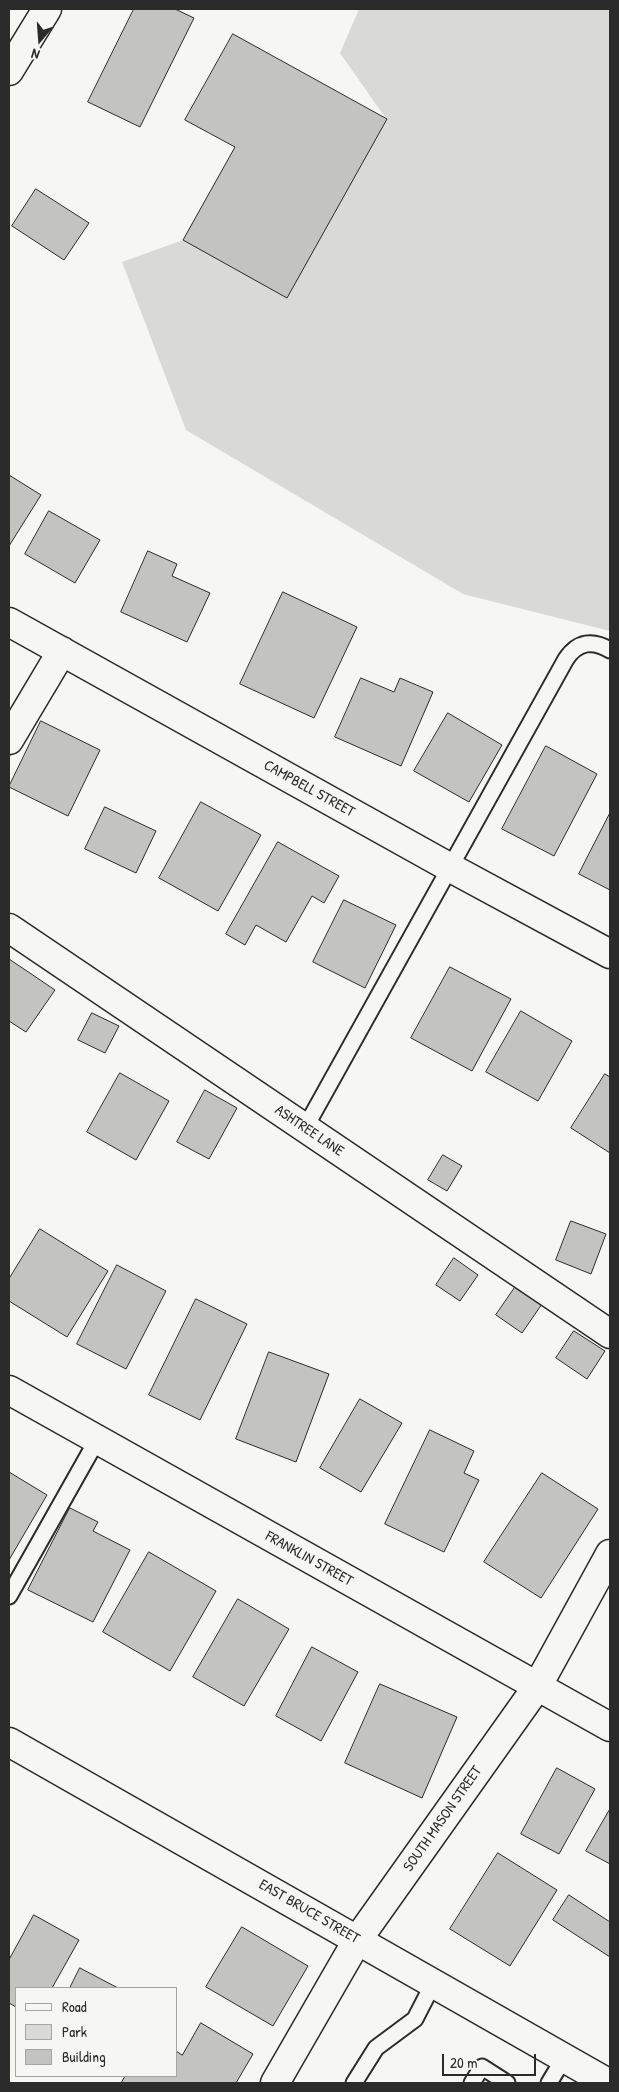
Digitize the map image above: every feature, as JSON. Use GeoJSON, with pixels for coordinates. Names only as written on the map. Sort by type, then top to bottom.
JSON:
{"type":"FeatureCollection","features":[{"type":"Feature","properties":{"kind":"street"},"geometry":{"type":"LineString","coordinates":[[9,71],[47,9]]}},
{"type":"Feature","properties":{"kind":"street","name":"CAMPBELL STREET"},"geometry":{"type":"LineString","coordinates":[[9,622],[449,867],[610,954]]}},
{"type":"Feature","properties":{"kind":"street"},"geometry":{"type":"LineString","coordinates":[[9,740],[62,651]]}},
{"type":"Feature","properties":{"kind":"street","name":"ASHTREE LANE"},"geometry":{"type":"LineString","coordinates":[[9,928],[610,1334]]}},
{"type":"Feature","properties":{"kind":"street","name":"FRANKLIN STREET"},"geometry":{"type":"LineString","coordinates":[[9,1390],[610,1727]]}},
{"type":"Feature","properties":{"kind":"street","name":"SOUTH MASON STREET"},"geometry":{"type":"LineString","coordinates":[[275,2083],[358,1939],[537,1687],[610,1554]]}},
{"type":"Feature","properties":{"kind":"street","name":"EAST BRUCE STREET"},"geometry":{"type":"LineString","coordinates":[[9,1742],[434,1982],[608,2083]]}},
{"type":"Feature","properties":{"kind":"lane"},"geometry":{"type":"LineString","coordinates":[[304,1128],[570,654],[582,645],[593,643],[610,650]]}},
{"type":"Feature","properties":{"kind":"lane"},"geometry":{"type":"LineString","coordinates":[[9,1596],[97,1440]]}},
{"type":"Feature","properties":{"kind":"lane"},"geometry":{"type":"LineString","coordinates":[[354,2083],[376,2048],[415,2019],[434,1982]]}},
{"type":"Feature","properties":{"kind":"lane"},"geometry":{"type":"LineString","coordinates":[[549,2083],[564,2058]]}},
{"type":"Feature","properties":{"kind":"lane"},"geometry":{"type":"LineString","coordinates":[[472,2083],[482,2067],[507,2083]]}},
{"type":"Feature","properties":{"kind":"green space"},"geometry":{"type":"Polygon","coordinates":[[[359,9],[610,9],[610,631],[463,594],[186,430],[122,262],[183,240],[387,120],[340,53],[359,9]]]}},
{"type":"Feature","properties":{"kind":"building"},"geometry":{"type":"Polygon","coordinates":[[[134,9],[175,9],[194,18],[140,127],[88,102],[134,9]]]}},
{"type":"Feature","properties":{"kind":"building"},"geometry":{"type":"Polygon","coordinates":[[[233,34],[387,119],[287,298],[183,240],[235,147],[185,120],[233,34]]]}},
{"type":"Feature","properties":{"kind":"building"},"geometry":{"type":"Polygon","coordinates":[[[36,189],[89,223],[64,260],[12,226],[36,189]]]}},
{"type":"Feature","properties":{"kind":"building"},"geometry":{"type":"Polygon","coordinates":[[[9,475],[41,495],[9,546],[9,475]]]}},
{"type":"Feature","properties":{"kind":"building"},"geometry":{"type":"Polygon","coordinates":[[[49,511],[100,540],[75,583],[25,554],[49,511]]]}},
{"type":"Feature","properties":{"kind":"building"},"geometry":{"type":"Polygon","coordinates":[[[148,551],[177,564],[172,576],[210,593],[187,642],[121,612],[148,551]]]}},
{"type":"Feature","properties":{"kind":"building"},"geometry":{"type":"Polygon","coordinates":[[[283,592],[357,627],[314,718],[240,684],[283,592]]]}},
{"type":"Feature","properties":{"kind":"building"},"geometry":{"type":"Polygon","coordinates":[[[361,678],[394,692],[400,678],[433,692],[401,766],[335,737],[361,678]]]}},
{"type":"Feature","properties":{"kind":"building"},"geometry":{"type":"Polygon","coordinates":[[[448,713],[502,745],[469,802],[414,771],[448,713]]]}},
{"type":"Feature","properties":{"kind":"building"},"geometry":{"type":"Polygon","coordinates":[[[41,721],[100,750],[68,816],[9,787],[41,721]]]}},
{"type":"Feature","properties":{"kind":"building"},"geometry":{"type":"Polygon","coordinates":[[[546,746],[597,774],[554,856],[502,829],[546,746]]]}},
{"type":"Feature","properties":{"kind":"building"},"geometry":{"type":"Polygon","coordinates":[[[201,802],[261,835],[218,911],[159,878],[201,802]]]}},
{"type":"Feature","properties":{"kind":"building"},"geometry":{"type":"Polygon","coordinates":[[[105,807],[156,831],[136,873],[85,849],[105,807]]]}},
{"type":"Feature","properties":{"kind":"building"},"geometry":{"type":"Polygon","coordinates":[[[610,813],[610,890],[579,874],[610,813]]]}},
{"type":"Feature","properties":{"kind":"building"},"geometry":{"type":"Polygon","coordinates":[[[278,842],[339,876],[324,903],[312,896],[286,942],[256,925],[245,945],[226,934],[278,842]]]}},
{"type":"Feature","properties":{"kind":"building"},"geometry":{"type":"Polygon","coordinates":[[[344,900],[396,925],[365,988],[313,962],[344,900]]]}},
{"type":"Feature","properties":{"kind":"building"},"geometry":{"type":"Polygon","coordinates":[[[9,959],[55,990],[26,1032],[9,1021],[9,959]]]}},
{"type":"Feature","properties":{"kind":"building"},"geometry":{"type":"Polygon","coordinates":[[[450,967],[511,999],[472,1071],[411,1038],[450,967]]]}},
{"type":"Feature","properties":{"kind":"building"},"geometry":{"type":"Polygon","coordinates":[[[521,1011],[572,1041],[538,1101],[486,1072],[521,1011]]]}},
{"type":"Feature","properties":{"kind":"building"},"geometry":{"type":"Polygon","coordinates":[[[92,1013],[119,1026],[105,1053],[78,1040],[92,1013]]]}},
{"type":"Feature","properties":{"kind":"building"},"geometry":{"type":"Polygon","coordinates":[[[120,1073],[169,1101],[136,1160],[87,1132],[120,1073]]]}},
{"type":"Feature","properties":{"kind":"building"},"geometry":{"type":"Polygon","coordinates":[[[605,1074],[610,1077],[610,1153],[571,1128],[605,1074]]]}},
{"type":"Feature","properties":{"kind":"building"},"geometry":{"type":"Polygon","coordinates":[[[205,1090],[237,1108],[209,1159],[177,1142],[205,1090]]]}},
{"type":"Feature","properties":{"kind":"building"},"geometry":{"type":"Polygon","coordinates":[[[443,1155],[462,1166],[447,1191],[428,1180],[443,1155]]]}},
{"type":"Feature","properties":{"kind":"building"},"geometry":{"type":"Polygon","coordinates":[[[571,1221],[606,1234],[591,1274],[556,1260],[571,1221]]]}},
{"type":"Feature","properties":{"kind":"building"},"geometry":{"type":"Polygon","coordinates":[[[40,1229],[108,1271],[67,1337],[9,1301],[9,1279],[40,1229]]]}},
{"type":"Feature","properties":{"kind":"building"},"geometry":{"type":"Polygon","coordinates":[[[454,1258],[478,1275],[460,1301],[436,1285],[454,1258]]]}},
{"type":"Feature","properties":{"kind":"building"},"geometry":{"type":"Polygon","coordinates":[[[117,1265],[166,1291],[126,1369],[77,1344],[117,1265]]]}},
{"type":"Feature","properties":{"kind":"building"},"geometry":{"type":"Polygon","coordinates":[[[516,1286],[542,1304],[522,1333],[496,1315],[516,1286]]]}},
{"type":"Feature","properties":{"kind":"building"},"geometry":{"type":"Polygon","coordinates":[[[196,1299],[247,1324],[200,1420],[149,1395],[196,1299]]]}},
{"type":"Feature","properties":{"kind":"building"},"geometry":{"type":"Polygon","coordinates":[[[574,1331],[605,1351],[587,1379],[556,1358],[574,1331]]]}},
{"type":"Feature","properties":{"kind":"building"},"geometry":{"type":"Polygon","coordinates":[[[269,1352],[329,1374],[296,1462],[236,1439],[269,1352]]]}},
{"type":"Feature","properties":{"kind":"building"},"geometry":{"type":"Polygon","coordinates":[[[360,1399],[402,1423],[361,1492],[320,1468],[360,1399]]]}},
{"type":"Feature","properties":{"kind":"building"},"geometry":{"type":"Polygon","coordinates":[[[430,1430],[474,1451],[464,1473],[479,1480],[444,1552],[385,1524],[430,1430]]]}},
{"type":"Feature","properties":{"kind":"building"},"geometry":{"type":"Polygon","coordinates":[[[9,1472],[47,1495],[9,1560],[9,1472]]]}},
{"type":"Feature","properties":{"kind":"building"},"geometry":{"type":"Polygon","coordinates":[[[542,1473],[598,1509],[541,1598],[484,1562],[542,1473]]]}},
{"type":"Feature","properties":{"kind":"building"},"geometry":{"type":"Polygon","coordinates":[[[70,1508],[98,1522],[93,1531],[130,1550],[93,1622],[28,1590],[70,1508]]]}},
{"type":"Feature","properties":{"kind":"building"},"geometry":{"type":"Polygon","coordinates":[[[149,1552],[216,1591],[170,1671],[103,1632],[149,1552]]]}},
{"type":"Feature","properties":{"kind":"building"},"geometry":{"type":"Polygon","coordinates":[[[238,1599],[289,1629],[244,1706],[193,1677],[238,1599]]]}},
{"type":"Feature","properties":{"kind":"building"},"geometry":{"type":"Polygon","coordinates":[[[312,1647],[358,1672],[321,1741],[276,1716],[312,1647]]]}},
{"type":"Feature","properties":{"kind":"building"},"geometry":{"type":"Polygon","coordinates":[[[380,1684],[457,1717],[422,1798],[345,1763],[380,1684]]]}},
{"type":"Feature","properties":{"kind":"building"},"geometry":{"type":"Polygon","coordinates":[[[557,1768],[595,1789],[559,1854],[521,1834],[557,1768]]]}},
{"type":"Feature","properties":{"kind":"building"},"geometry":{"type":"Polygon","coordinates":[[[610,1809],[610,1864],[586,1851],[610,1809]]]}},
{"type":"Feature","properties":{"kind":"building"},"geometry":{"type":"Polygon","coordinates":[[[498,1853],[557,1890],[510,1966],[450,1929],[498,1853]]]}},
{"type":"Feature","properties":{"kind":"building"},"geometry":{"type":"Polygon","coordinates":[[[569,1895],[610,1922],[610,1957],[553,1920],[569,1895]]]}},
{"type":"Feature","properties":{"kind":"building"},"geometry":{"type":"Polygon","coordinates":[[[34,1915],[79,1940],[53,1987],[15,1987],[15,2006],[9,2003],[9,1960],[34,1915]]]}},
{"type":"Feature","properties":{"kind":"building"},"geometry":{"type":"Polygon","coordinates":[[[242,1927],[308,1966],[273,2026],[206,1987],[242,1927]]]}},
{"type":"Feature","properties":{"kind":"building"},"geometry":{"type":"Polygon","coordinates":[[[80,1968],[116,1987],[70,1987],[80,1968]]]}},
{"type":"Feature","properties":{"kind":"building"},"geometry":{"type":"Polygon","coordinates":[[[201,2023],[253,2054],[236,2083],[121,2083],[124,2077],[178,2077],[178,2052],[182,2055],[201,2023]]]}}]}
